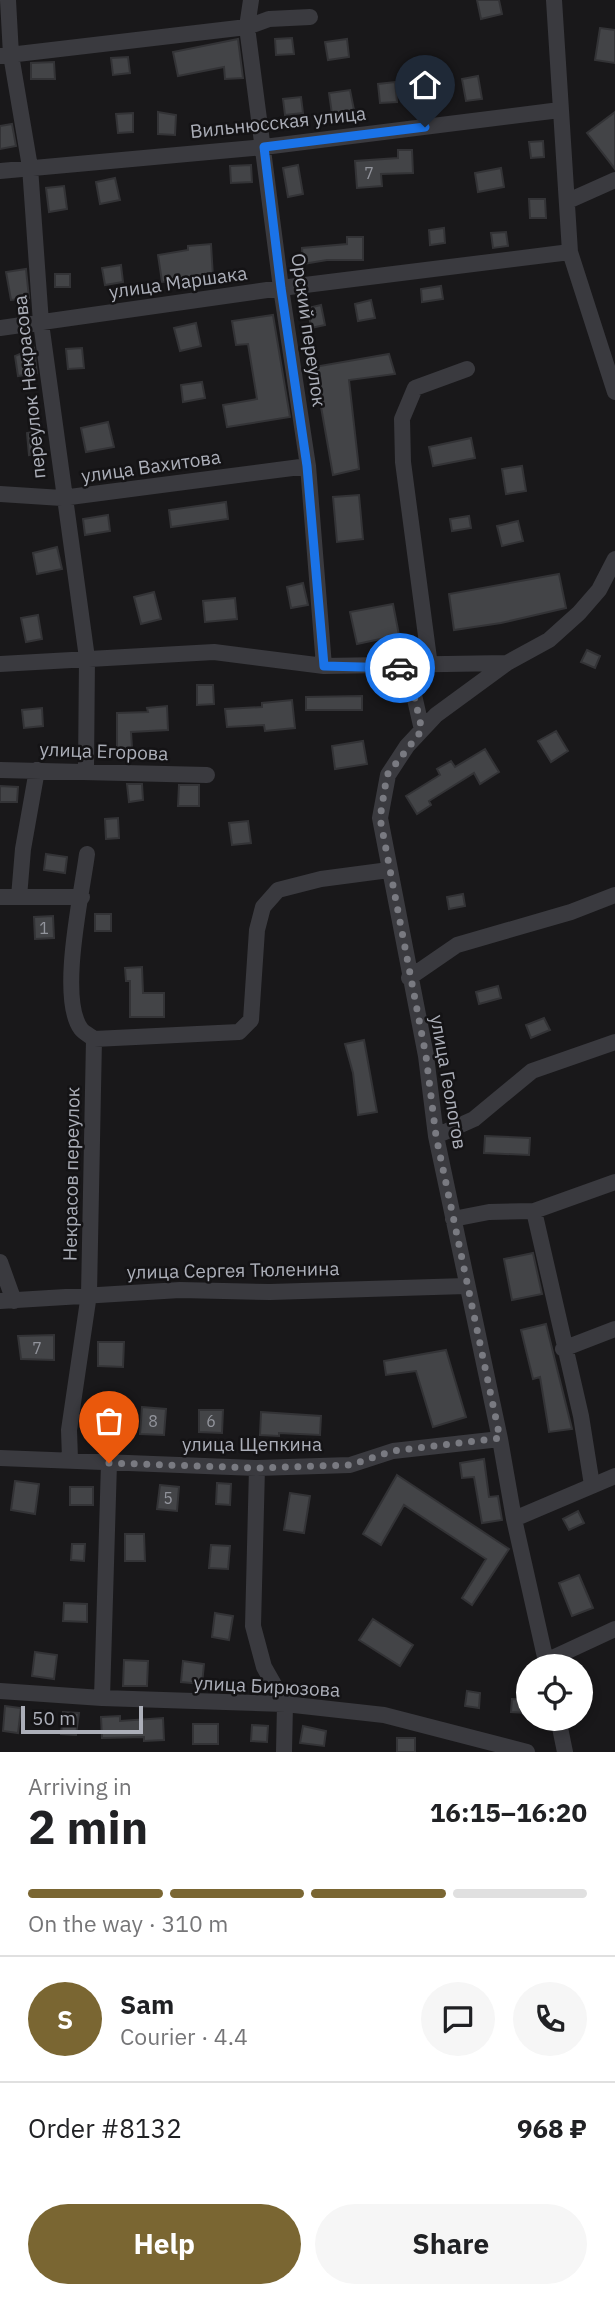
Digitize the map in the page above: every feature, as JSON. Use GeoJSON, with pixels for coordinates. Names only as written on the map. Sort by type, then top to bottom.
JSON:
{"type":"FeatureCollection","features":[{"type":"Feature","properties":{"kind":"street","name":"переулок Некрасова"},"geometry":{"type":"LineString","coordinates":[[8,0],[6,55],[30,167],[41,323],[62,498],[87,659],[86,770]]}},
{"type":"Feature","properties":{"kind":"street","name":"Орский переулок"},"geometry":{"type":"LineString","coordinates":[[251,0],[247,27],[307,466],[324,666]]}},
{"type":"Feature","properties":{"kind":"street"},"geometry":{"type":"LineString","coordinates":[[554,0],[570,252],[615,392]]}},
{"type":"Feature","properties":{"kind":"street"},"geometry":{"type":"LineString","coordinates":[[6,55],[247,27],[269,19],[310,17]]}},
{"type":"Feature","properties":{"kind":"street","name":"Вильнюсская улица"},"geometry":{"type":"LineString","coordinates":[[0,171],[264,147],[560,110]]}},
{"type":"Feature","properties":{"kind":"street"},"geometry":{"type":"LineString","coordinates":[[568,201],[615,180]]}},
{"type":"Feature","properties":{"kind":"street","name":"улица Маршака"},"geometry":{"type":"LineString","coordinates":[[0,328],[281,288],[570,252]]}},
{"type":"Feature","properties":{"kind":"street"},"geometry":{"type":"LineString","coordinates":[[430,666],[403,462],[402,419],[415,388],[467,369]]}},
{"type":"Feature","properties":{"kind":"street","name":"улица Вахитова"},"geometry":{"type":"LineString","coordinates":[[0,494],[62,498],[307,466]]}},
{"type":"Feature","properties":{"kind":"street","name":"улица Геологов"},"geometry":{"type":"LineString","coordinates":[[544,1654],[436,1136],[426,1056],[380,818],[387,775],[422,730],[436,715],[507,663],[549,640],[579,613],[599,590],[615,559]]}},
{"type":"Feature","properties":{"kind":"street"},"geometry":{"type":"LineString","coordinates":[[0,664],[214,652],[324,666],[507,663]]}},
{"type":"Feature","properties":{"kind":"street"},"geometry":{"type":"LineString","coordinates":[[399,666],[414,695],[422,730]]}},
{"type":"Feature","properties":{"kind":"street","name":"улица Егорова"},"geometry":{"type":"LineString","coordinates":[[0,770],[206,775]]}},
{"type":"Feature","properties":{"kind":"street"},"geometry":{"type":"LineString","coordinates":[[19,897],[23,849],[37,770]]}},
{"type":"Feature","properties":{"kind":"street"},"geometry":{"type":"LineString","coordinates":[[87,854],[70,994],[80,1028],[94,1039],[239,1032],[251,1020],[253,1011],[257,930],[263,907],[278,890],[320,879],[389,870]]}},
{"type":"Feature","properties":{"kind":"street"},"geometry":{"type":"LineString","coordinates":[[409,978],[457,945],[571,912],[615,895]]}},
{"type":"Feature","properties":{"kind":"street"},"geometry":{"type":"LineString","coordinates":[[0,897],[82,897]]}},
{"type":"Feature","properties":{"kind":"street","name":"Некрасов переулок"},"geometry":{"type":"LineString","coordinates":[[70,1459],[69,1430],[89,1294],[94,1039]]}},
{"type":"Feature","properties":{"kind":"street"},"geometry":{"type":"LineString","coordinates":[[436,1136],[474,1119],[532,1071],[615,1042]]}},
{"type":"Feature","properties":{"kind":"street"},"geometry":{"type":"LineString","coordinates":[[453,1219],[489,1212],[534,1211],[615,1182]]}},
{"type":"Feature","properties":{"kind":"street"},"geometry":{"type":"LineString","coordinates":[[534,1211],[581,1416],[592,1485]]}},
{"type":"Feature","properties":{"kind":"street"},"geometry":{"type":"LineString","coordinates":[[0,1262],[7,1301]]}},
{"type":"Feature","properties":{"kind":"street","name":"улица Сергея Тюленина"},"geometry":{"type":"LineString","coordinates":[[7,1301],[180,1290],[270,1292],[466,1286]]}},
{"type":"Feature","properties":{"kind":"street"},"geometry":{"type":"LineString","coordinates":[[564,1349],[615,1329]]}},
{"type":"Feature","properties":{"kind":"street","name":"улица Щепкина"},"geometry":{"type":"LineString","coordinates":[[0,1458],[257,1468],[350,1465],[393,1451],[500,1438]]}},
{"type":"Feature","properties":{"kind":"street"},"geometry":{"type":"LineString","coordinates":[[102,1698],[109,1463]]}},
{"type":"Feature","properties":{"kind":"street"},"geometry":{"type":"LineString","coordinates":[[257,1468],[253,1626],[264,1667],[285,1704],[284,1752]]}},
{"type":"Feature","properties":{"kind":"street"},"geometry":{"type":"LineString","coordinates":[[514,1519],[615,1476]]}},
{"type":"Feature","properties":{"kind":"street"},"geometry":{"type":"LineString","coordinates":[[564,1654],[615,1629]]}},
{"type":"Feature","properties":{"kind":"street","name":"улица Бирюзова"},"geometry":{"type":"LineString","coordinates":[[0,1691],[102,1698],[285,1704],[384,1715],[527,1752]]}},
{"type":"Feature","properties":{"kind":"street"},"geometry":{"type":"LineString","coordinates":[[561,1731],[565,1752]]}},
{"type":"Feature","properties":{"kind":"building"},"geometry":{"type":"Polygon","coordinates":[[[477,0],[499,0],[502,14],[481,19],[477,0]]]}},
{"type":"Feature","properties":{"kind":"building"},"geometry":{"type":"Polygon","coordinates":[[[600,28],[615,30],[615,63],[595,60],[600,28]]]}},
{"type":"Feature","properties":{"kind":"building"},"geometry":{"type":"Polygon","coordinates":[[[292,38],[294,54],[276,55],[275,39],[292,38]]]}},
{"type":"Feature","properties":{"kind":"building"},"geometry":{"type":"Polygon","coordinates":[[[238,39],[243,78],[225,79],[224,67],[178,76],[173,52],[238,39]]]}},
{"type":"Feature","properties":{"kind":"building"},"geometry":{"type":"Polygon","coordinates":[[[347,39],[349,57],[328,60],[325,42],[347,39]]]}},
{"type":"Feature","properties":{"kind":"building"},"geometry":{"type":"Polygon","coordinates":[[[128,57],[130,73],[113,75],[111,58],[128,57]]]}},
{"type":"Feature","properties":{"kind":"building"},"geometry":{"type":"Polygon","coordinates":[[[54,62],[55,79],[31,79],[31,63],[54,62]]]}},
{"type":"Feature","properties":{"kind":"building"},"geometry":{"type":"Polygon","coordinates":[[[478,76],[482,99],[466,101],[462,79],[478,76]]]}},
{"type":"Feature","properties":{"kind":"building"},"geometry":{"type":"Polygon","coordinates":[[[435,79],[437,101],[422,103],[419,80],[435,79]]]}},
{"type":"Feature","properties":{"kind":"building"},"geometry":{"type":"Polygon","coordinates":[[[395,82],[397,102],[380,103],[378,84],[395,82]]]}},
{"type":"Feature","properties":{"kind":"building"},"geometry":{"type":"Polygon","coordinates":[[[350,90],[354,110],[332,114],[329,93],[350,90]]]}},
{"type":"Feature","properties":{"kind":"building"},"geometry":{"type":"Polygon","coordinates":[[[301,97],[303,113],[285,115],[283,99],[301,97]]]}},
{"type":"Feature","properties":{"kind":"building"},"geometry":{"type":"Polygon","coordinates":[[[158,112],[176,115],[175,135],[158,134],[158,112]]]}},
{"type":"Feature","properties":{"kind":"building"},"geometry":{"type":"Polygon","coordinates":[[[615,112],[615,169],[587,133],[615,112]]]}},
{"type":"Feature","properties":{"kind":"building"},"geometry":{"type":"Polygon","coordinates":[[[133,113],[133,132],[118,133],[116,114],[133,113]]]}},
{"type":"Feature","properties":{"kind":"building"},"geometry":{"type":"Polygon","coordinates":[[[12,124],[16,146],[0,149],[0,126],[12,124]]]}},
{"type":"Feature","properties":{"kind":"building"},"geometry":{"type":"Polygon","coordinates":[[[543,141],[544,157],[531,158],[529,142],[543,141]]]}},
{"type":"Feature","properties":{"kind":"building"},"geometry":{"type":"Polygon","coordinates":[[[398,150],[412,150],[413,173],[381,174],[382,186],[357,188],[355,161],[398,158],[398,150]]]}},
{"type":"Feature","properties":{"kind":"building"},"geometry":{"type":"Polygon","coordinates":[[[251,165],[252,182],[231,183],[230,166],[251,165]]]}},
{"type":"Feature","properties":{"kind":"building"},"geometry":{"type":"Polygon","coordinates":[[[298,165],[303,194],[288,197],[283,168],[298,165]]]}},
{"type":"Feature","properties":{"kind":"building"},"geometry":{"type":"Polygon","coordinates":[[[501,168],[504,187],[478,192],[475,173],[501,168]]]}},
{"type":"Feature","properties":{"kind":"building"},"geometry":{"type":"Polygon","coordinates":[[[115,178],[120,200],[100,204],[96,182],[115,178]]]}},
{"type":"Feature","properties":{"kind":"building"},"geometry":{"type":"Polygon","coordinates":[[[64,186],[67,209],[49,212],[46,188],[64,186]]]}},
{"type":"Feature","properties":{"kind":"building"},"geometry":{"type":"Polygon","coordinates":[[[529,199],[545,199],[546,218],[530,218],[529,199]]]}},
{"type":"Feature","properties":{"kind":"building"},"geometry":{"type":"Polygon","coordinates":[[[444,228],[445,243],[430,245],[429,230],[444,228]]]}},
{"type":"Feature","properties":{"kind":"building"},"geometry":{"type":"Polygon","coordinates":[[[506,232],[508,246],[493,248],[491,233],[506,232]]]}},
{"type":"Feature","properties":{"kind":"building"},"geometry":{"type":"Polygon","coordinates":[[[347,237],[363,237],[363,260],[327,260],[303,264],[302,248],[347,244],[347,237]]]}},
{"type":"Feature","properties":{"kind":"building"},"geometry":{"type":"Polygon","coordinates":[[[211,244],[213,277],[162,282],[158,255],[188,250],[188,246],[211,244]]]}},
{"type":"Feature","properties":{"kind":"building"},"geometry":{"type":"Polygon","coordinates":[[[121,265],[123,282],[105,285],[102,268],[121,265]]]}},
{"type":"Feature","properties":{"kind":"building"},"geometry":{"type":"Polygon","coordinates":[[[26,269],[29,298],[11,300],[6,272],[26,269]]]}},
{"type":"Feature","properties":{"kind":"building"},"geometry":{"type":"Polygon","coordinates":[[[55,274],[70,274],[70,287],[55,287],[55,274]]]}},
{"type":"Feature","properties":{"kind":"building"},"geometry":{"type":"Polygon","coordinates":[[[441,286],[443,299],[422,302],[421,289],[441,286]]]}},
{"type":"Feature","properties":{"kind":"building"},"geometry":{"type":"Polygon","coordinates":[[[371,300],[375,318],[358,321],[355,304],[371,300]]]}},
{"type":"Feature","properties":{"kind":"building"},"geometry":{"type":"Polygon","coordinates":[[[321,305],[325,325],[311,328],[308,308],[321,305]]]}},
{"type":"Feature","properties":{"kind":"building"},"geometry":{"type":"Polygon","coordinates":[[[273,315],[290,417],[227,427],[223,405],[257,399],[248,344],[236,345],[232,321],[273,315]]]}},
{"type":"Feature","properties":{"kind":"building"},"geometry":{"type":"Polygon","coordinates":[[[196,323],[201,346],[180,351],[174,328],[196,323]]]}},
{"type":"Feature","properties":{"kind":"building"},"geometry":{"type":"Polygon","coordinates":[[[34,348],[37,373],[18,376],[15,356],[34,348]]]}},
{"type":"Feature","properties":{"kind":"building"},"geometry":{"type":"Polygon","coordinates":[[[82,348],[84,368],[68,369],[66,349],[82,348]]]}},
{"type":"Feature","properties":{"kind":"building"},"geometry":{"type":"Polygon","coordinates":[[[389,354],[395,374],[349,380],[359,469],[333,475],[314,367],[389,354]]]}},
{"type":"Feature","properties":{"kind":"building"},"geometry":{"type":"Polygon","coordinates":[[[202,382],[205,398],[183,402],[181,385],[202,382]]]}},
{"type":"Feature","properties":{"kind":"building"},"geometry":{"type":"Polygon","coordinates":[[[108,422],[114,447],[86,452],[81,428],[108,422]]]}},
{"type":"Feature","properties":{"kind":"building"},"geometry":{"type":"Polygon","coordinates":[[[40,431],[43,453],[29,455],[27,433],[40,431]]]}},
{"type":"Feature","properties":{"kind":"building"},"geometry":{"type":"Polygon","coordinates":[[[471,438],[475,458],[433,466],[429,447],[471,438]]]}},
{"type":"Feature","properties":{"kind":"building"},"geometry":{"type":"Polygon","coordinates":[[[522,466],[526,491],[506,494],[502,469],[522,466]]]}},
{"type":"Feature","properties":{"kind":"building"},"geometry":{"type":"Polygon","coordinates":[[[359,495],[363,539],[337,542],[333,497],[359,495]]]}},
{"type":"Feature","properties":{"kind":"building"},"geometry":{"type":"Polygon","coordinates":[[[226,502],[228,519],[171,527],[169,510],[226,502]]]}},
{"type":"Feature","properties":{"kind":"building"},"geometry":{"type":"Polygon","coordinates":[[[108,515],[110,531],[85,535],[83,519],[108,515]]]}},
{"type":"Feature","properties":{"kind":"building"},"geometry":{"type":"Polygon","coordinates":[[[469,516],[471,528],[452,531],[450,519],[469,516]]]}},
{"type":"Feature","properties":{"kind":"building"},"geometry":{"type":"Polygon","coordinates":[[[518,521],[523,541],[502,546],[497,526],[518,521]]]}},
{"type":"Feature","properties":{"kind":"building"},"geometry":{"type":"Polygon","coordinates":[[[57,547],[62,569],[37,574],[33,553],[57,547]]]}},
{"type":"Feature","properties":{"kind":"building"},"geometry":{"type":"Polygon","coordinates":[[[559,574],[566,608],[501,623],[454,630],[449,594],[559,574]]]}},
{"type":"Feature","properties":{"kind":"building"},"geometry":{"type":"Polygon","coordinates":[[[303,583],[308,605],[291,608],[287,587],[303,583]]]}},
{"type":"Feature","properties":{"kind":"building"},"geometry":{"type":"Polygon","coordinates":[[[154,592],[161,619],[141,624],[134,597],[154,592]]]}},
{"type":"Feature","properties":{"kind":"building"},"geometry":{"type":"Polygon","coordinates":[[[235,598],[237,619],[205,622],[203,601],[235,598]]]}},
{"type":"Feature","properties":{"kind":"building"},"geometry":{"type":"Polygon","coordinates":[[[393,604],[399,635],[357,644],[350,612],[393,604]]]}},
{"type":"Feature","properties":{"kind":"building"},"geometry":{"type":"Polygon","coordinates":[[[38,615],[42,639],[26,642],[21,618],[38,615]]]}},
{"type":"Feature","properties":{"kind":"building"},"geometry":{"type":"Polygon","coordinates":[[[587,650],[600,656],[595,668],[581,662],[587,650]]]}},
{"type":"Feature","properties":{"kind":"building"},"geometry":{"type":"Polygon","coordinates":[[[197,685],[213,685],[214,704],[197,705],[197,685]]]}},
{"type":"Feature","properties":{"kind":"building"},"geometry":{"type":"Polygon","coordinates":[[[362,696],[362,710],[306,710],[306,697],[362,696]]]}},
{"type":"Feature","properties":{"kind":"building"},"geometry":{"type":"Polygon","coordinates":[[[292,700],[295,728],[265,731],[264,725],[227,727],[225,709],[262,707],[262,703],[292,700]]]}},
{"type":"Feature","properties":{"kind":"building"},"geometry":{"type":"Polygon","coordinates":[[[167,706],[168,730],[131,732],[132,748],[117,748],[117,713],[148,712],[147,708],[167,706]]]}},
{"type":"Feature","properties":{"kind":"building"},"geometry":{"type":"Polygon","coordinates":[[[42,708],[43,726],[24,728],[22,710],[42,708]]]}},
{"type":"Feature","properties":{"kind":"building"},"geometry":{"type":"Polygon","coordinates":[[[556,731],[568,751],[551,762],[538,741],[556,731]]]}},
{"type":"Feature","properties":{"kind":"building"},"geometry":{"type":"Polygon","coordinates":[[[363,741],[367,764],[335,769],[332,746],[363,741]]]}},
{"type":"Feature","properties":{"kind":"building"},"geometry":{"type":"Polygon","coordinates":[[[485,749],[499,772],[480,784],[474,773],[429,801],[431,805],[417,814],[406,796],[440,775],[437,769],[451,761],[455,767],[485,749]]]}},
{"type":"Feature","properties":{"kind":"building"},"geometry":{"type":"Polygon","coordinates":[[[127,784],[142,784],[143,800],[129,802],[127,784]]]}},
{"type":"Feature","properties":{"kind":"building"},"geometry":{"type":"Polygon","coordinates":[[[179,785],[199,785],[199,806],[178,806],[179,785]]]}},
{"type":"Feature","properties":{"kind":"building"},"geometry":{"type":"Polygon","coordinates":[[[0,786],[18,787],[17,802],[0,802],[0,786]]]}},
{"type":"Feature","properties":{"kind":"building"},"geometry":{"type":"Polygon","coordinates":[[[118,818],[119,838],[106,839],[105,819],[118,818]]]}},
{"type":"Feature","properties":{"kind":"building"},"geometry":{"type":"Polygon","coordinates":[[[248,821],[251,843],[232,845],[229,823],[248,821]]]}},
{"type":"Feature","properties":{"kind":"building"},"geometry":{"type":"Polygon","coordinates":[[[46,854],[67,857],[65,873],[44,870],[46,854]]]}},
{"type":"Feature","properties":{"kind":"building"},"geometry":{"type":"Polygon","coordinates":[[[463,894],[465,906],[449,909],[447,897],[463,894]]]}},
{"type":"Feature","properties":{"kind":"building"},"geometry":{"type":"Polygon","coordinates":[[[95,914],[111,914],[111,931],[95,931],[95,914]]]}},
{"type":"Feature","properties":{"kind":"building"},"geometry":{"type":"Polygon","coordinates":[[[53,916],[54,938],[35,939],[34,917],[53,916]]]}},
{"type":"Feature","properties":{"kind":"building"},"geometry":{"type":"Polygon","coordinates":[[[142,967],[143,993],[164,993],[164,1017],[130,1017],[130,981],[126,981],[125,968],[142,967]]]}},
{"type":"Feature","properties":{"kind":"building"},"geometry":{"type":"Polygon","coordinates":[[[498,986],[501,998],[479,1004],[476,992],[498,986]]]}},
{"type":"Feature","properties":{"kind":"building"},"geometry":{"type":"Polygon","coordinates":[[[544,1018],[550,1030],[531,1038],[526,1025],[544,1018]]]}},
{"type":"Feature","properties":{"kind":"building"},"geometry":{"type":"Polygon","coordinates":[[[364,1040],[377,1112],[358,1115],[353,1073],[345,1044],[364,1040]]]}},
{"type":"Feature","properties":{"kind":"building"},"geometry":{"type":"Polygon","coordinates":[[[485,1136],[530,1138],[529,1155],[484,1153],[485,1136]]]}},
{"type":"Feature","properties":{"kind":"building"},"geometry":{"type":"Polygon","coordinates":[[[533,1253],[542,1294],[512,1300],[504,1259],[533,1253]]]}},
{"type":"Feature","properties":{"kind":"building"},"geometry":{"type":"Polygon","coordinates":[[[546,1324],[572,1429],[549,1432],[540,1377],[533,1379],[521,1330],[546,1324]]]}},
{"type":"Feature","properties":{"kind":"building"},"geometry":{"type":"Polygon","coordinates":[[[54,1335],[54,1360],[21,1359],[18,1336],[54,1335]]]}},
{"type":"Feature","properties":{"kind":"building"},"geometry":{"type":"Polygon","coordinates":[[[98,1342],[124,1342],[123,1367],[98,1366],[98,1342]]]}},
{"type":"Feature","properties":{"kind":"building"},"geometry":{"type":"Polygon","coordinates":[[[446,1350],[466,1417],[433,1427],[416,1371],[386,1375],[384,1361],[446,1350]]]}},
{"type":"Feature","properties":{"kind":"building"},"geometry":{"type":"Polygon","coordinates":[[[142,1407],[166,1409],[164,1435],[140,1434],[142,1407]]]}},
{"type":"Feature","properties":{"kind":"building"},"geometry":{"type":"Polygon","coordinates":[[[91,1410],[112,1411],[111,1434],[90,1433],[91,1410]]]}},
{"type":"Feature","properties":{"kind":"building"},"geometry":{"type":"Polygon","coordinates":[[[199,1410],[223,1410],[222,1433],[199,1432],[199,1410]]]}},
{"type":"Feature","properties":{"kind":"building"},"geometry":{"type":"Polygon","coordinates":[[[261,1412],[321,1416],[320,1435],[260,1435],[261,1412]]]}},
{"type":"Feature","properties":{"kind":"building"},"geometry":{"type":"Polygon","coordinates":[[[484,1459],[489,1497],[498,1496],[502,1520],[482,1523],[474,1477],[462,1478],[460,1463],[484,1459]]]}},
{"type":"Feature","properties":{"kind":"building"},"geometry":{"type":"Polygon","coordinates":[[[397,1475],[509,1549],[472,1605],[462,1598],[486,1559],[404,1505],[381,1545],[363,1534],[397,1475]]]}},
{"type":"Feature","properties":{"kind":"building"},"geometry":{"type":"Polygon","coordinates":[[[15,1481],[39,1484],[35,1514],[11,1510],[15,1481]]]}},
{"type":"Feature","properties":{"kind":"building"},"geometry":{"type":"Polygon","coordinates":[[[217,1483],[231,1484],[230,1505],[216,1504],[217,1483]]]}},
{"type":"Feature","properties":{"kind":"building"},"geometry":{"type":"Polygon","coordinates":[[[160,1485],[179,1487],[177,1511],[157,1509],[160,1485]]]}},
{"type":"Feature","properties":{"kind":"building"},"geometry":{"type":"Polygon","coordinates":[[[70,1487],[93,1487],[93,1505],[70,1505],[70,1487]]]}},
{"type":"Feature","properties":{"kind":"building"},"geometry":{"type":"Polygon","coordinates":[[[290,1493],[310,1496],[304,1533],[284,1530],[290,1493]]]}},
{"type":"Feature","properties":{"kind":"building"},"geometry":{"type":"Polygon","coordinates":[[[578,1511],[584,1523],[569,1530],[563,1519],[578,1511]]]}},
{"type":"Feature","properties":{"kind":"building"},"geometry":{"type":"Polygon","coordinates":[[[125,1534],[144,1534],[145,1561],[125,1561],[125,1534]]]}},
{"type":"Feature","properties":{"kind":"building"},"geometry":{"type":"Polygon","coordinates":[[[72,1544],[85,1544],[84,1561],[71,1560],[72,1544]]]}},
{"type":"Feature","properties":{"kind":"building"},"geometry":{"type":"Polygon","coordinates":[[[211,1545],[230,1546],[228,1569],[209,1568],[211,1545]]]}},
{"type":"Feature","properties":{"kind":"building"},"geometry":{"type":"Polygon","coordinates":[[[579,1575],[593,1608],[572,1616],[559,1583],[579,1575]]]}},
{"type":"Feature","properties":{"kind":"building"},"geometry":{"type":"Polygon","coordinates":[[[64,1603],[87,1604],[87,1622],[63,1621],[64,1603]]]}},
{"type":"Feature","properties":{"kind":"building"},"geometry":{"type":"Polygon","coordinates":[[[215,1613],[233,1616],[229,1640],[212,1637],[215,1613]]]}},
{"type":"Feature","properties":{"kind":"building"},"geometry":{"type":"Polygon","coordinates":[[[373,1619],[413,1645],[400,1666],[359,1640],[373,1619]]]}},
{"type":"Feature","properties":{"kind":"building"},"geometry":{"type":"Polygon","coordinates":[[[35,1652],[57,1655],[54,1679],[32,1676],[35,1652]]]}},
{"type":"Feature","properties":{"kind":"building"},"geometry":{"type":"Polygon","coordinates":[[[124,1660],[148,1661],[147,1686],[123,1686],[124,1660]]]}},
{"type":"Feature","properties":{"kind":"building"},"geometry":{"type":"Polygon","coordinates":[[[183,1661],[204,1664],[202,1684],[181,1682],[183,1661]]]}},
{"type":"Feature","properties":{"kind":"building"},"geometry":{"type":"Polygon","coordinates":[[[467,1691],[480,1693],[479,1708],[465,1706],[467,1691]]]}},
{"type":"Feature","properties":{"kind":"building"},"geometry":{"type":"Polygon","coordinates":[[[512,1699],[516,1699],[516,1712],[511,1712],[512,1699]]]}},
{"type":"Feature","properties":{"kind":"building"},"geometry":{"type":"Polygon","coordinates":[[[5,1706],[21,1708],[18,1733],[3,1731],[5,1706]]]}},
{"type":"Feature","properties":{"kind":"building"},"geometry":{"type":"Polygon","coordinates":[[[63,1712],[79,1713],[76,1735],[61,1734],[63,1712]]]}},
{"type":"Feature","properties":{"kind":"building"},"geometry":{"type":"Polygon","coordinates":[[[120,1716],[120,1721],[163,1718],[164,1740],[144,1741],[144,1737],[102,1738],[101,1717],[120,1716]]]}},
{"type":"Feature","properties":{"kind":"building"},"geometry":{"type":"Polygon","coordinates":[[[193,1724],[218,1724],[218,1744],[193,1744],[193,1724]]]}},
{"type":"Feature","properties":{"kind":"building"},"geometry":{"type":"Polygon","coordinates":[[[252,1725],[268,1726],[267,1742],[251,1741],[252,1725]]]}},
{"type":"Feature","properties":{"kind":"building"},"geometry":{"type":"Polygon","coordinates":[[[303,1726],[326,1731],[324,1746],[300,1743],[303,1726]]]}},
{"type":"Feature","properties":{"kind":"building"},"geometry":{"type":"Polygon","coordinates":[[[397,1738],[415,1738],[415,1752],[397,1752],[397,1738]]]}},
{"type":"Feature","properties":{"kind":"way so far"},"geometry":{"type":"LineString","coordinates":[[109,1463],[257,1468],[350,1465],[393,1451],[500,1438],[436,1136],[426,1056],[380,818],[387,775],[422,730],[414,695],[400,668]]}},
{"type":"Feature","properties":{"kind":"route"},"geometry":{"type":"LineString","coordinates":[[400,668],[324,666],[307,466],[264,147],[425,127]]}}]}
